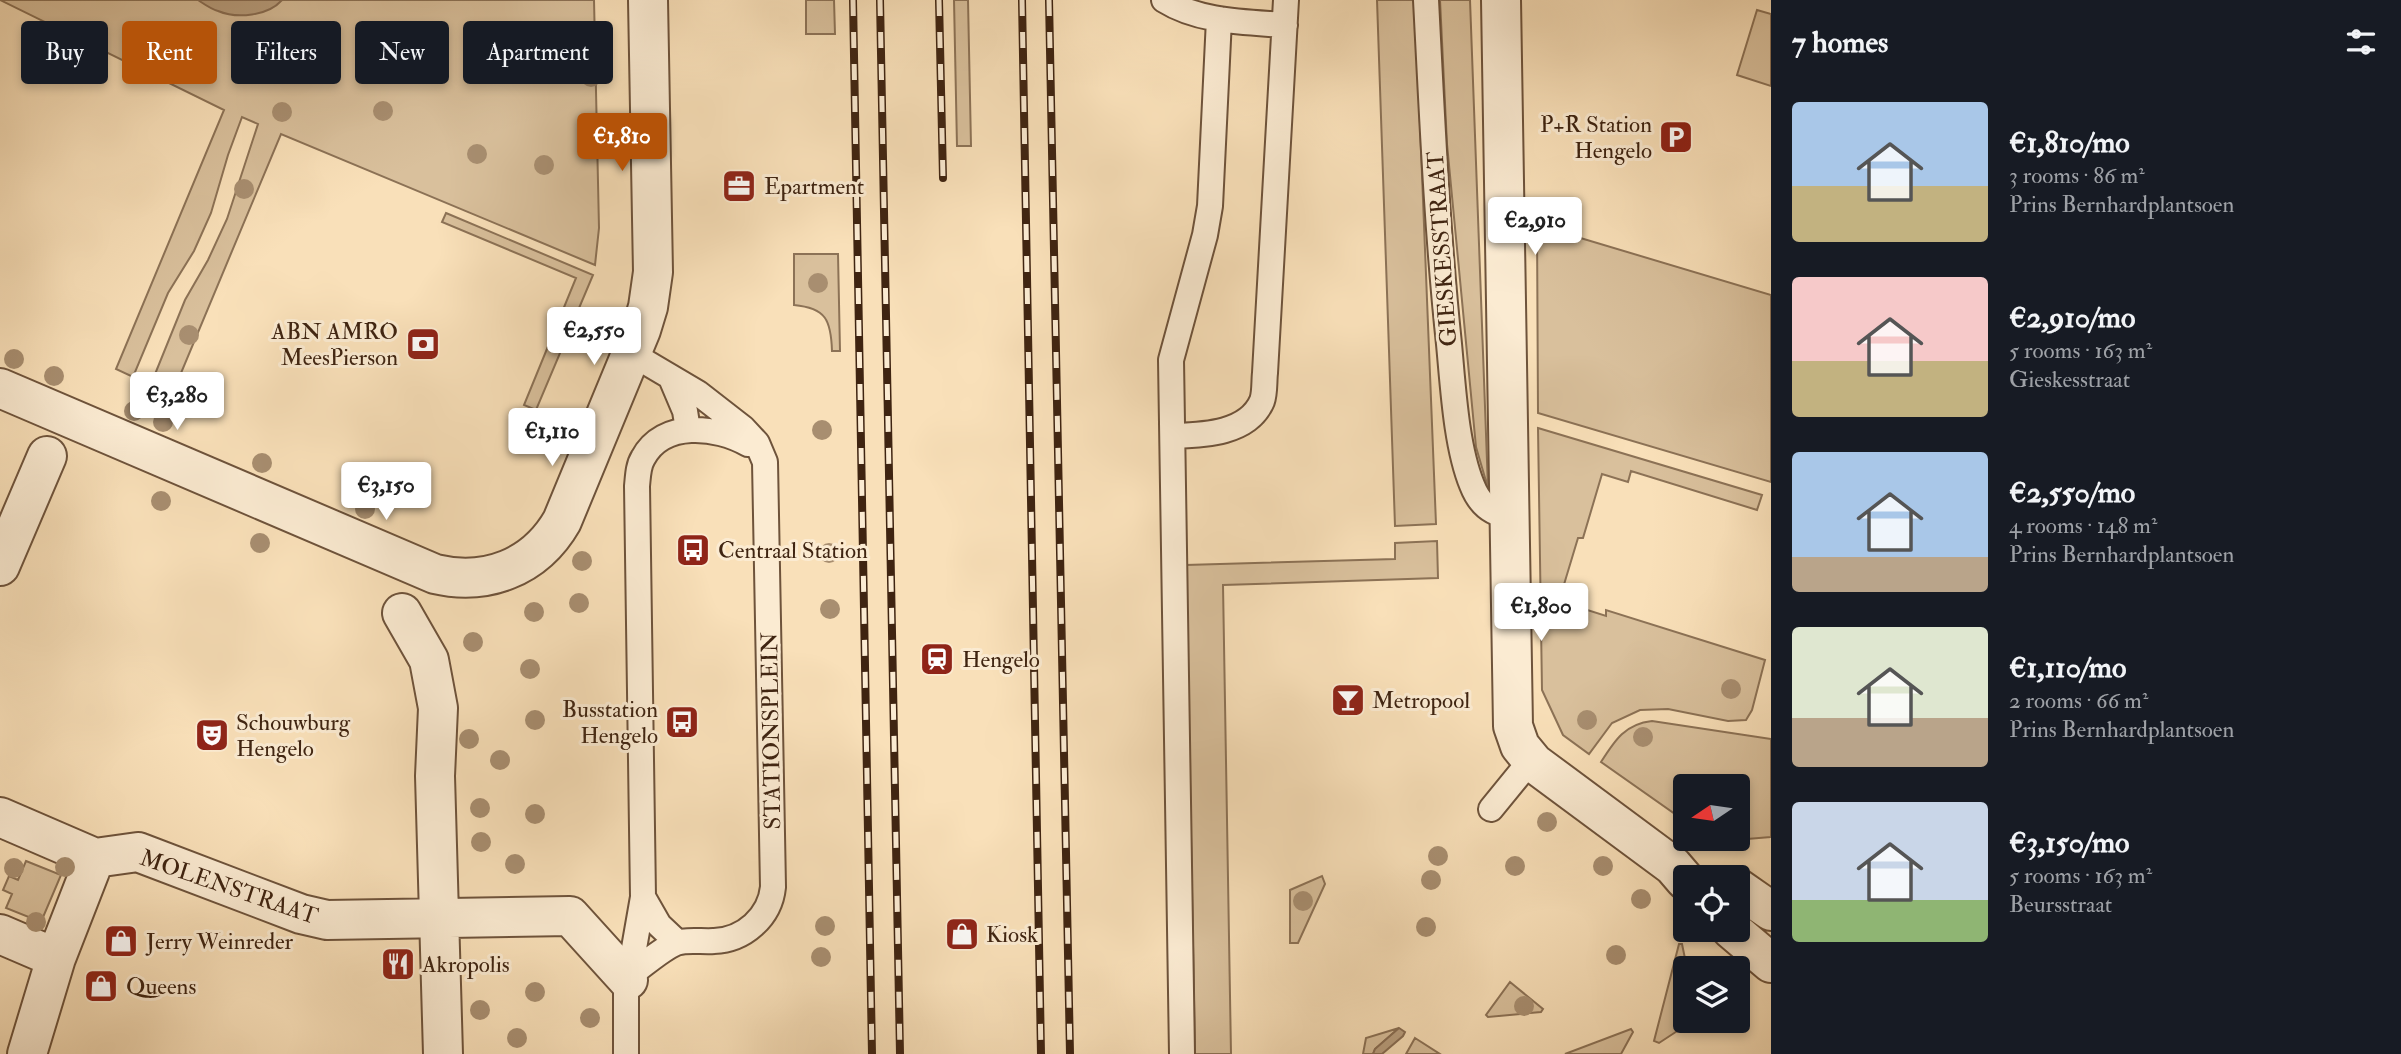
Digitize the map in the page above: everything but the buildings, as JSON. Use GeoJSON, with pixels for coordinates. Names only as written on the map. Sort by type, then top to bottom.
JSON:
{"type":"FeatureCollection","features":[{"type":"Feature","properties":{"kind":"street"},"geometry":{"type":"LineString","coordinates":[[0,388],[435,574],[460,578],[486,576],[501,573],[528,560],[547,543],[562,522],[632,354],[648,307],[653,272],[648,0]]}},
{"type":"Feature","properties":{"kind":"street"},"geometry":{"type":"LineString","coordinates":[[1501,0],[1513,726],[1520,746],[1531,760],[1555,781],[1675,865]]}},
{"type":"Feature","properties":{"kind":"street"},"geometry":{"type":"LineString","coordinates":[[0,566],[47,456]]}},
{"type":"Feature","properties":{"kind":"street"},"geometry":{"type":"LineString","coordinates":[[402,613],[429,660],[438,708],[435,776],[443,1054]]}},
{"type":"Feature","properties":{"kind":"street"},"geometry":{"type":"LineString","coordinates":[[0,817],[95,858],[56,958],[27,1054]]}},
{"type":"Feature","properties":{"kind":"street","name":"MOLENSTRAAT"},"geometry":{"type":"LineString","coordinates":[[95,858],[138,852],[301,914],[327,920],[570,916],[630,977]]}},
{"type":"Feature","properties":{"kind":"street"},"geometry":{"type":"LineString","coordinates":[[1750,896],[1771,911]]}},
{"type":"Feature","properties":{"kind":"street"},"geometry":{"type":"LineString","coordinates":[[0,934],[56,958]]}},
{"type":"Feature","properties":{"kind":"street"},"geometry":{"type":"LineString","coordinates":[[1746,942],[1771,963]]}},
{"type":"Feature","properties":{"kind":"lane"},"geometry":{"type":"LineString","coordinates":[[1164,0],[1174,6],[1219,19],[1285,25]]}},
{"type":"Feature","properties":{"kind":"lane"},"geometry":{"type":"LineString","coordinates":[[1174,436],[1214,433],[1240,424],[1253,413],[1262,400],[1286,0]]}},
{"type":"Feature","properties":{"kind":"lane","name":"GIESKESSTRAAT"},"geometry":{"type":"LineString","coordinates":[[1426,0],[1444,297],[1453,389],[1463,452],[1472,486],[1484,506],[1498,515],[1510,516]]}},
{"type":"Feature","properties":{"kind":"lane"},"geometry":{"type":"LineString","coordinates":[[1182,1054],[1171,360],[1205,235],[1210,206],[1219,19]]}},
{"type":"Feature","properties":{"kind":"lane"},"geometry":{"type":"LineString","coordinates":[[632,354],[698,394],[744,428],[762,452]]}},
{"type":"Feature","properties":{"kind":"lane"},"geometry":{"type":"LineString","coordinates":[[671,378],[685,411],[688,430]]}},
{"type":"Feature","properties":{"kind":"lane"},"geometry":{"type":"LineString","coordinates":[[626,1054],[626,1002],[643,897],[638,474],[643,457],[657,440],[688,430],[721,432],[762,452]]}},
{"type":"Feature","properties":{"kind":"lane","name":"STATIONSPLEIN"},"geometry":{"type":"LineString","coordinates":[[677,942],[717,941],[738,935],[762,917],[772,898],[766,472],[762,452]]}},
{"type":"Feature","properties":{"kind":"lane"},"geometry":{"type":"LineString","coordinates":[[1491,809],[1531,760]]}},
{"type":"Feature","properties":{"kind":"lane"},"geometry":{"type":"LineString","coordinates":[[630,977],[677,942],[659,925],[643,897]]}},
{"type":"Feature","properties":{"kind":"shaded area"},"geometry":{"type":"Polygon","coordinates":[[[0,0],[594,0],[594,21],[463,21],[463,84],[596,84],[599,228],[595,265],[281,134],[181,373],[216,389],[208,409],[151,384],[185,300],[227,219],[258,124],[242,117],[211,213],[194,251],[168,293],[133,377],[116,369],[224,110],[171,84],[217,84],[217,21],[122,21],[122,60],[108,53],[108,21],[43,21],[0,0]]]}},
{"type":"Feature","properties":{"kind":"shaded area"},"geometry":{"type":"Polygon","coordinates":[[[198,0],[282,0],[261,13],[234,15],[215,10],[198,0]]]}},
{"type":"Feature","properties":{"kind":"shaded area"},"geometry":{"type":"Polygon","coordinates":[[[806,0],[834,0],[835,34],[806,34],[806,0]]]}},
{"type":"Feature","properties":{"kind":"shaded area"},"geometry":{"type":"Polygon","coordinates":[[[954,0],[968,0],[971,146],[957,146],[954,0]]]}},
{"type":"Feature","properties":{"kind":"shaded area"},"geometry":{"type":"Polygon","coordinates":[[[1377,0],[1415,0],[1436,524],[1395,526],[1377,0]]]}},
{"type":"Feature","properties":{"kind":"shaded area"},"geometry":{"type":"Polygon","coordinates":[[[1440,0],[1470,0],[1488,488],[1476,447],[1447,144],[1440,0]]]}},
{"type":"Feature","properties":{"kind":"shaded area"},"geometry":{"type":"Polygon","coordinates":[[[1757,10],[1771,14],[1771,86],[1737,75],[1757,10]]]}},
{"type":"Feature","properties":{"kind":"shaded area"},"geometry":{"type":"Polygon","coordinates":[[[446,213],[593,275],[536,410],[524,405],[576,278],[442,222],[446,213]]]}},
{"type":"Feature","properties":{"kind":"shaded area"},"geometry":{"type":"Polygon","coordinates":[[[1537,225],[1771,295],[1771,482],[1538,413],[1537,225]]]}},
{"type":"Feature","properties":{"kind":"shaded area"},"geometry":{"type":"Polygon","coordinates":[[[794,254],[838,254],[840,351],[832,351],[828,324],[820,313],[794,305],[794,254]]]}},
{"type":"Feature","properties":{"kind":"shaded area"},"geometry":{"type":"Polygon","coordinates":[[[1538,428],[1762,495],[1757,510],[1631,471],[1628,482],[1602,474],[1583,538],[1578,538],[1559,601],[1606,616],[1606,610],[1765,660],[1752,710],[1746,720],[1728,721],[1668,709],[1640,710],[1612,723],[1589,754],[1563,735],[1542,690],[1538,428]]]}},
{"type":"Feature","properties":{"kind":"shaded area"},"geometry":{"type":"Polygon","coordinates":[[[1437,541],[1438,578],[1223,585],[1231,1054],[1195,1054],[1186,565],[1395,559],[1395,543],[1437,541]]]}},
{"type":"Feature","properties":{"kind":"shaded area"},"geometry":{"type":"Polygon","coordinates":[[[1652,721],[1771,739],[1771,837],[1750,839],[1750,774],[1673,774],[1673,813],[1601,762],[1622,734],[1652,721]]]}},
{"type":"Feature","properties":{"kind":"shaded area"},"geometry":{"type":"Polygon","coordinates":[[[26,861],[61,875],[41,922],[6,908],[12,894],[3,890],[9,876],[18,880],[26,861]]]}},
{"type":"Feature","properties":{"kind":"shaded area"},"geometry":{"type":"Polygon","coordinates":[[[1322,876],[1325,884],[1298,943],[1290,943],[1290,890],[1322,876]]]}},
{"type":"Feature","properties":{"kind":"shaded area"},"geometry":{"type":"Polygon","coordinates":[[[1679,944],[1682,944],[1684,956],[1676,956],[1679,944]]]}},
{"type":"Feature","properties":{"kind":"shaded area"},"geometry":{"type":"Polygon","coordinates":[[[1673,967],[1674,1033],[1659,1043],[1654,1041],[1673,967]]]}},
{"type":"Feature","properties":{"kind":"shaded area"},"geometry":{"type":"Polygon","coordinates":[[[1510,982],[1543,1009],[1541,1012],[1488,1017],[1486,1015],[1510,982]]]}},
{"type":"Feature","properties":{"kind":"shaded area"},"geometry":{"type":"Polygon","coordinates":[[[1399,1028],[1375,1049],[1373,1054],[1363,1054],[1366,1038],[1399,1028]]]}},
{"type":"Feature","properties":{"kind":"shaded area"},"geometry":{"type":"Polygon","coordinates":[[[1399,1028],[1405,1032],[1403,1036],[1382,1054],[1373,1054],[1375,1049],[1399,1028]]]}},
{"type":"Feature","properties":{"kind":"shaded area"},"geometry":{"type":"Polygon","coordinates":[[[1631,1029],[1633,1032],[1621,1054],[1565,1054],[1631,1029]]]}},
{"type":"Feature","properties":{"kind":"shaded area"},"geometry":{"type":"Polygon","coordinates":[[[1415,1038],[1440,1054],[1406,1054],[1415,1038]]]}},
{"type":"Feature","properties":{"kind":"railway"},"geometry":{"type":"LineString","coordinates":[[853,0],[872,1054]]}},
{"type":"Feature","properties":{"kind":"railway"},"geometry":{"type":"LineString","coordinates":[[880,0],[900,1054]]}},
{"type":"Feature","properties":{"kind":"railway"},"geometry":{"type":"LineString","coordinates":[[939,0],[943,178]]}},
{"type":"Feature","properties":{"kind":"railway"},"geometry":{"type":"LineString","coordinates":[[1022,0],[1041,1054]]}},
{"type":"Feature","properties":{"kind":"railway"},"geometry":{"type":"LineString","coordinates":[[1049,0],[1070,1054]]}},
{"type":"Feature","properties":{"kind":"place","name":"P+R Station Hengelo"},"geometry":{"type":"Point","coordinates":[1676,137]}},
{"type":"Feature","properties":{"kind":"place","name":"Epartment"},"geometry":{"type":"Point","coordinates":[739,186]}},
{"type":"Feature","properties":{"kind":"place","name":"ABN AMRO MeesPierson"},"geometry":{"type":"Point","coordinates":[423,344]}},
{"type":"Feature","properties":{"kind":"place","name":"Centraal Station"},"geometry":{"type":"Point","coordinates":[693,550]}},
{"type":"Feature","properties":{"kind":"place","name":"Hengelo"},"geometry":{"type":"Point","coordinates":[937,659]}},
{"type":"Feature","properties":{"kind":"place","name":"Metropool"},"geometry":{"type":"Point","coordinates":[1348,700]}},
{"type":"Feature","properties":{"kind":"place","name":"Busstation Hengelo"},"geometry":{"type":"Point","coordinates":[682,722]}},
{"type":"Feature","properties":{"kind":"place","name":"Schouwburg Hengelo"},"geometry":{"type":"Point","coordinates":[212,735]}},
{"type":"Feature","properties":{"kind":"place","name":"Kiosk"},"geometry":{"type":"Point","coordinates":[962,934]}},
{"type":"Feature","properties":{"kind":"place","name":"Jerry Weinreder"},"geometry":{"type":"Point","coordinates":[121,941]}},
{"type":"Feature","properties":{"kind":"place","name":"Akropolis"},"geometry":{"type":"Point","coordinates":[398,964]}},
{"type":"Feature","properties":{"kind":"place","name":"Queens"},"geometry":{"type":"Point","coordinates":[101,986]}}]}
